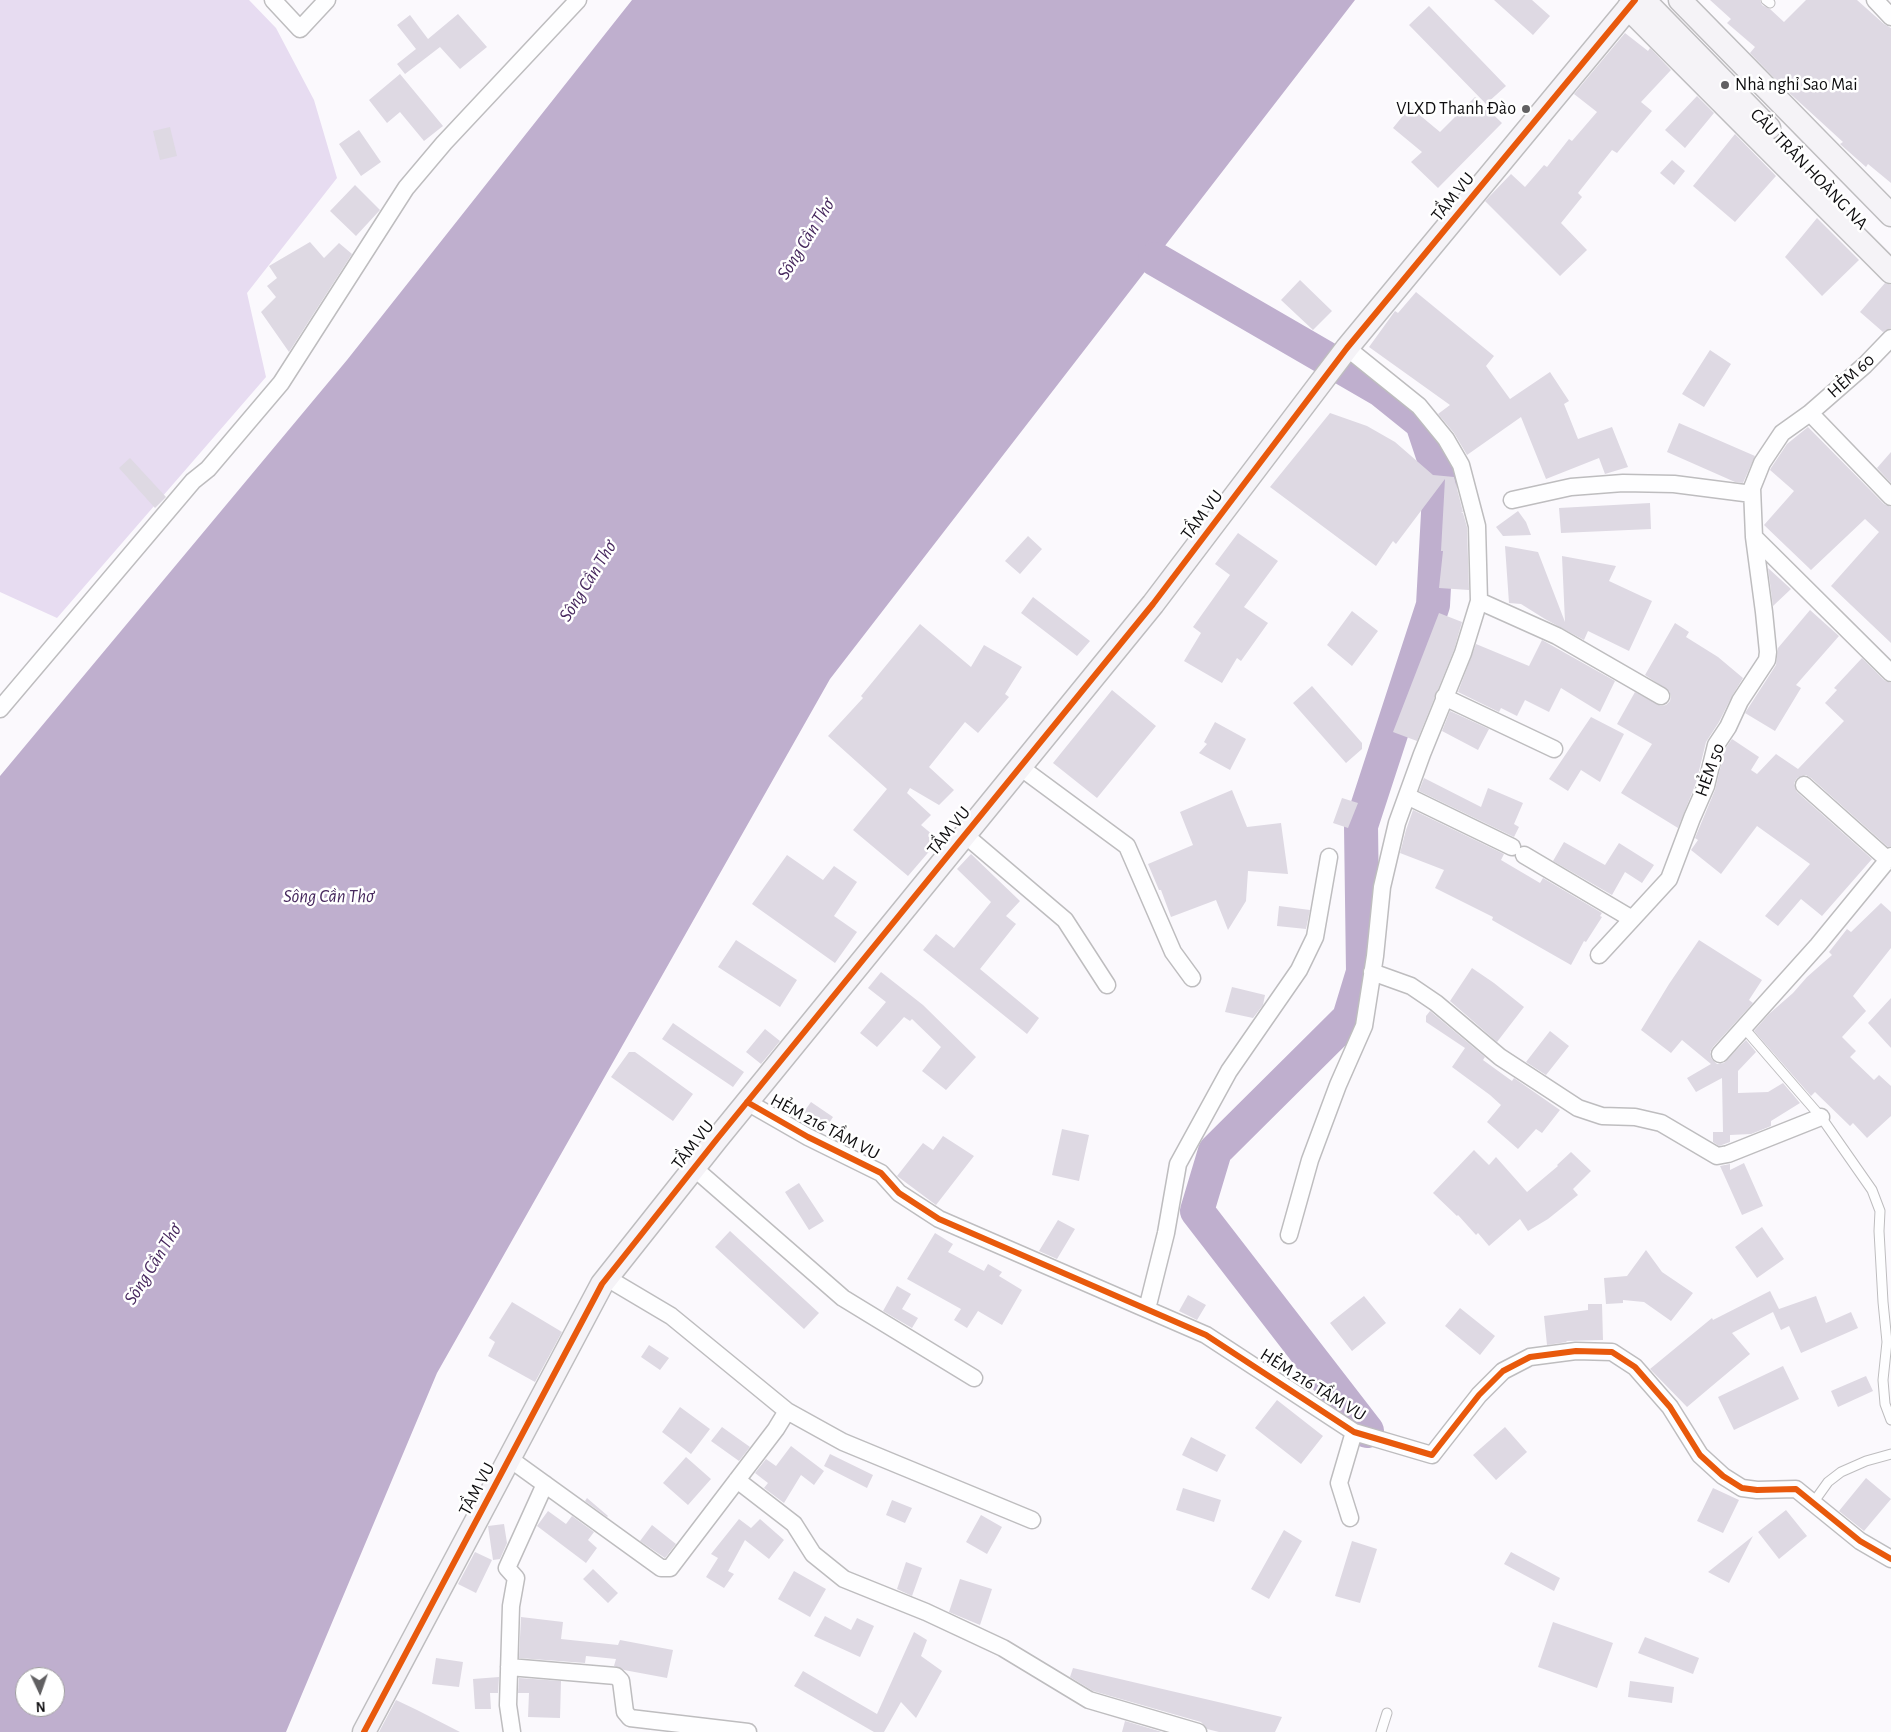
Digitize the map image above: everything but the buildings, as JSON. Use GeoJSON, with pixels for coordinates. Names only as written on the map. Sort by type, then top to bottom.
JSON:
{"type":"FeatureCollection","features":[{"type":"Feature","properties":{"kind":"street"},"geometry":{"type":"LineString","coordinates":[[272,0],[300,29],[327,0]]}},
{"type":"Feature","properties":{"kind":"street"},"geometry":{"type":"LineString","coordinates":[[0,709],[193,481],[208,468],[287,374],[406,188],[444,144],[578,0]]}},
{"type":"Feature","properties":{"kind":"street","name":"CẦU TRẦN HOÀNG NA"},"geometry":{"type":"LineString","coordinates":[[1680,0],[1891,215]]}},
{"type":"Feature","properties":{"kind":"street"},"geometry":{"type":"LineString","coordinates":[[1691,0],[1891,200]]}},
{"type":"Feature","properties":{"kind":"street"},"geometry":{"type":"LineString","coordinates":[[1875,0],[1891,17]]}},
{"type":"Feature","properties":{"kind":"street"},"geometry":{"type":"LineString","coordinates":[[1636,3],[1891,272]]}},
{"type":"Feature","properties":{"kind":"street","name":"CẦU TRẦN HOÀNG NA"},"geometry":{"type":"LineString","coordinates":[[1636,3],[1891,252]]}},
{"type":"Feature","properties":{"kind":"street","name":"TẦM VU"},"geometry":{"type":"LineString","coordinates":[[364,1732],[607,1278],[747,1102],[1153,604],[1347,349],[1636,3]]}},
{"type":"Feature","properties":{"kind":"street","name":"HẺM 60"},"geometry":{"type":"LineString","coordinates":[[1810,413],[1891,338]]}},
{"type":"Feature","properties":{"kind":"street"},"geometry":{"type":"LineString","coordinates":[[1290,1235],[1310,1160],[1338,1085],[1364,1026],[1382,887],[1397,823],[1444,697],[1463,653],[1479,601],[1477,526],[1461,465],[1446,439],[1419,406],[1347,349]]}},
{"type":"Feature","properties":{"kind":"street"},"geometry":{"type":"LineString","coordinates":[[1810,413],[1891,496]]}},
{"type":"Feature","properties":{"kind":"street","name":"HẺM 50"},"geometry":{"type":"LineString","coordinates":[[1599,955],[1669,879],[1706,786],[1716,745],[1728,727],[1740,701],[1767,660],[1766,628],[1754,537],[1752,488],[1762,463],[1782,433],[1810,413]]}},
{"type":"Feature","properties":{"kind":"street"},"geometry":{"type":"LineString","coordinates":[[1512,500],[1571,487],[1623,483],[1674,484],[1752,494]]}},
{"type":"Feature","properties":{"kind":"street"},"geometry":{"type":"LineString","coordinates":[[1754,537],[1891,673]]}},
{"type":"Feature","properties":{"kind":"street"},"geometry":{"type":"LineString","coordinates":[[1479,601],[1557,636],[1661,696]]}},
{"type":"Feature","properties":{"kind":"street"},"geometry":{"type":"LineString","coordinates":[[1444,697],[1554,749]]}},
{"type":"Feature","properties":{"kind":"street"},"geometry":{"type":"LineString","coordinates":[[1020,767],[1127,846],[1173,952],[1192,978]]}},
{"type":"Feature","properties":{"kind":"street"},"geometry":{"type":"LineString","coordinates":[[1720,1054],[1818,945],[1890,858],[1804,785]]}},
{"type":"Feature","properties":{"kind":"street"},"geometry":{"type":"LineString","coordinates":[[1407,796],[1518,851],[1632,919]]}},
{"type":"Feature","properties":{"kind":"street"},"geometry":{"type":"LineString","coordinates":[[965,835],[1065,920],[1107,984]]}},
{"type":"Feature","properties":{"kind":"street"},"geometry":{"type":"LineString","coordinates":[[1147,1309],[1166,1233],[1178,1164],[1229,1071],[1299,970],[1316,937],[1329,857]]}},
{"type":"Feature","properties":{"kind":"street"},"geometry":{"type":"LineString","coordinates":[[1372,972],[1411,986],[1436,1003],[1500,1057],[1578,1108],[1602,1116],[1635,1117],[1661,1123],[1716,1156],[1728,1154],[1821,1117]]}},
{"type":"Feature","properties":{"kind":"street","name":"HẺM 216 TẦM VU"},"geometry":{"type":"LineString","coordinates":[[747,1102],[808,1137],[882,1173],[899,1193],[938,1219],[1206,1335],[1354,1432],[1432,1454],[1478,1394],[1503,1371],[1530,1357],[1576,1351],[1612,1352],[1635,1367],[1670,1406],[1700,1455],[1723,1476],[1742,1488],[1757,1490],[1796,1489],[1860,1541],[1891,1559]]}},
{"type":"Feature","properties":{"kind":"street"},"geometry":{"type":"LineString","coordinates":[[694,1168],[843,1298],[974,1378]]}},
{"type":"Feature","properties":{"kind":"street"},"geometry":{"type":"LineString","coordinates":[[607,1278],[671,1316],[787,1412],[843,1442],[1032,1520]]}},
{"type":"Feature","properties":{"kind":"street"},"geometry":{"type":"LineString","coordinates":[[510,1459],[661,1568],[670,1568],[787,1412]]}},
{"type":"Feature","properties":{"kind":"street"},"geometry":{"type":"LineString","coordinates":[[1350,1518],[1339,1483],[1354,1432]]}},
{"type":"Feature","properties":{"kind":"street"},"geometry":{"type":"LineString","coordinates":[[737,1480],[794,1524],[813,1554],[844,1579],[926,1612],[1003,1648],[1089,1700],[1198,1732]]}},
{"type":"Feature","properties":{"kind":"street"},"geometry":{"type":"LineString","coordinates":[[512,1732],[508,1705],[511,1606],[516,1578],[507,1568],[545,1484]]}},
{"type":"Feature","properties":{"kind":"street"},"geometry":{"type":"LineString","coordinates":[[509,1667],[616,1676],[621,1681],[625,1712],[630,1718],[748,1732]]}},
{"type":"Feature","properties":{"kind":"lane"},"geometry":{"type":"LineString","coordinates":[[1744,1028],[1821,1117],[1872,1190],[1880,1211],[1882,1284],[1887,1342],[1884,1388],[1885,1404],[1891,1420]]}},
{"type":"Feature","properties":{"kind":"lane"},"geometry":{"type":"LineString","coordinates":[[1813,1503],[1828,1482],[1841,1472],[1866,1461],[1891,1454]]}},
{"type":"Feature","properties":{"kind":"lane"},"geometry":{"type":"LineString","coordinates":[[1381,1732],[1387,1713]]}},
{"type":"Feature","properties":{"kind":"shaded area"},"geometry":{"type":"Polygon","coordinates":[[[0,0],[249,0],[276,28],[314,100],[337,178],[247,293],[266,377],[57,618],[0,592],[0,0]]]}},
{"type":"Feature","properties":{"kind":"water","name":"Sông Cần Thơ"},"geometry":{"type":"Polygon","coordinates":[[[632,0],[1355,0],[830,679],[437,1373],[286,1732],[0,1732],[0,776],[347,360],[632,0]]]}},
{"type":"Feature","properties":{"kind":"waterway"},"geometry":{"type":"LineString","coordinates":[[1155,259],[1381,390],[1422,423],[1440,477],[1433,605],[1361,826],[1363,972],[1349,1018],[1215,1151],[1197,1211],[1367,1431]]}},
{"type":"Feature","properties":{"kind":"cycle path"},"geometry":{"type":"LineString","coordinates":[[364,1732],[602,1284],[717,1139],[1153,604],[1347,348],[1635,0]]}},
{"type":"Feature","properties":{"kind":"cycle path"},"geometry":{"type":"LineString","coordinates":[[747,1102],[808,1137],[881,1173],[899,1193],[939,1219],[1206,1335],[1354,1432],[1432,1455],[1479,1395],[1503,1371],[1530,1357],[1576,1351],[1612,1352],[1635,1367],[1670,1407],[1700,1455],[1723,1476],[1742,1488],[1757,1490],[1796,1489],[1860,1541],[1891,1559]]}},
{"type":"Feature","properties":{"kind":"place","name":"Nhà nghỉ Sao Mai"},"geometry":{"type":"Point","coordinates":[1725,85]}},
{"type":"Feature","properties":{"kind":"place","name":"VLXD Thanh Đào"},"geometry":{"type":"Point","coordinates":[1526,109]}}]}
